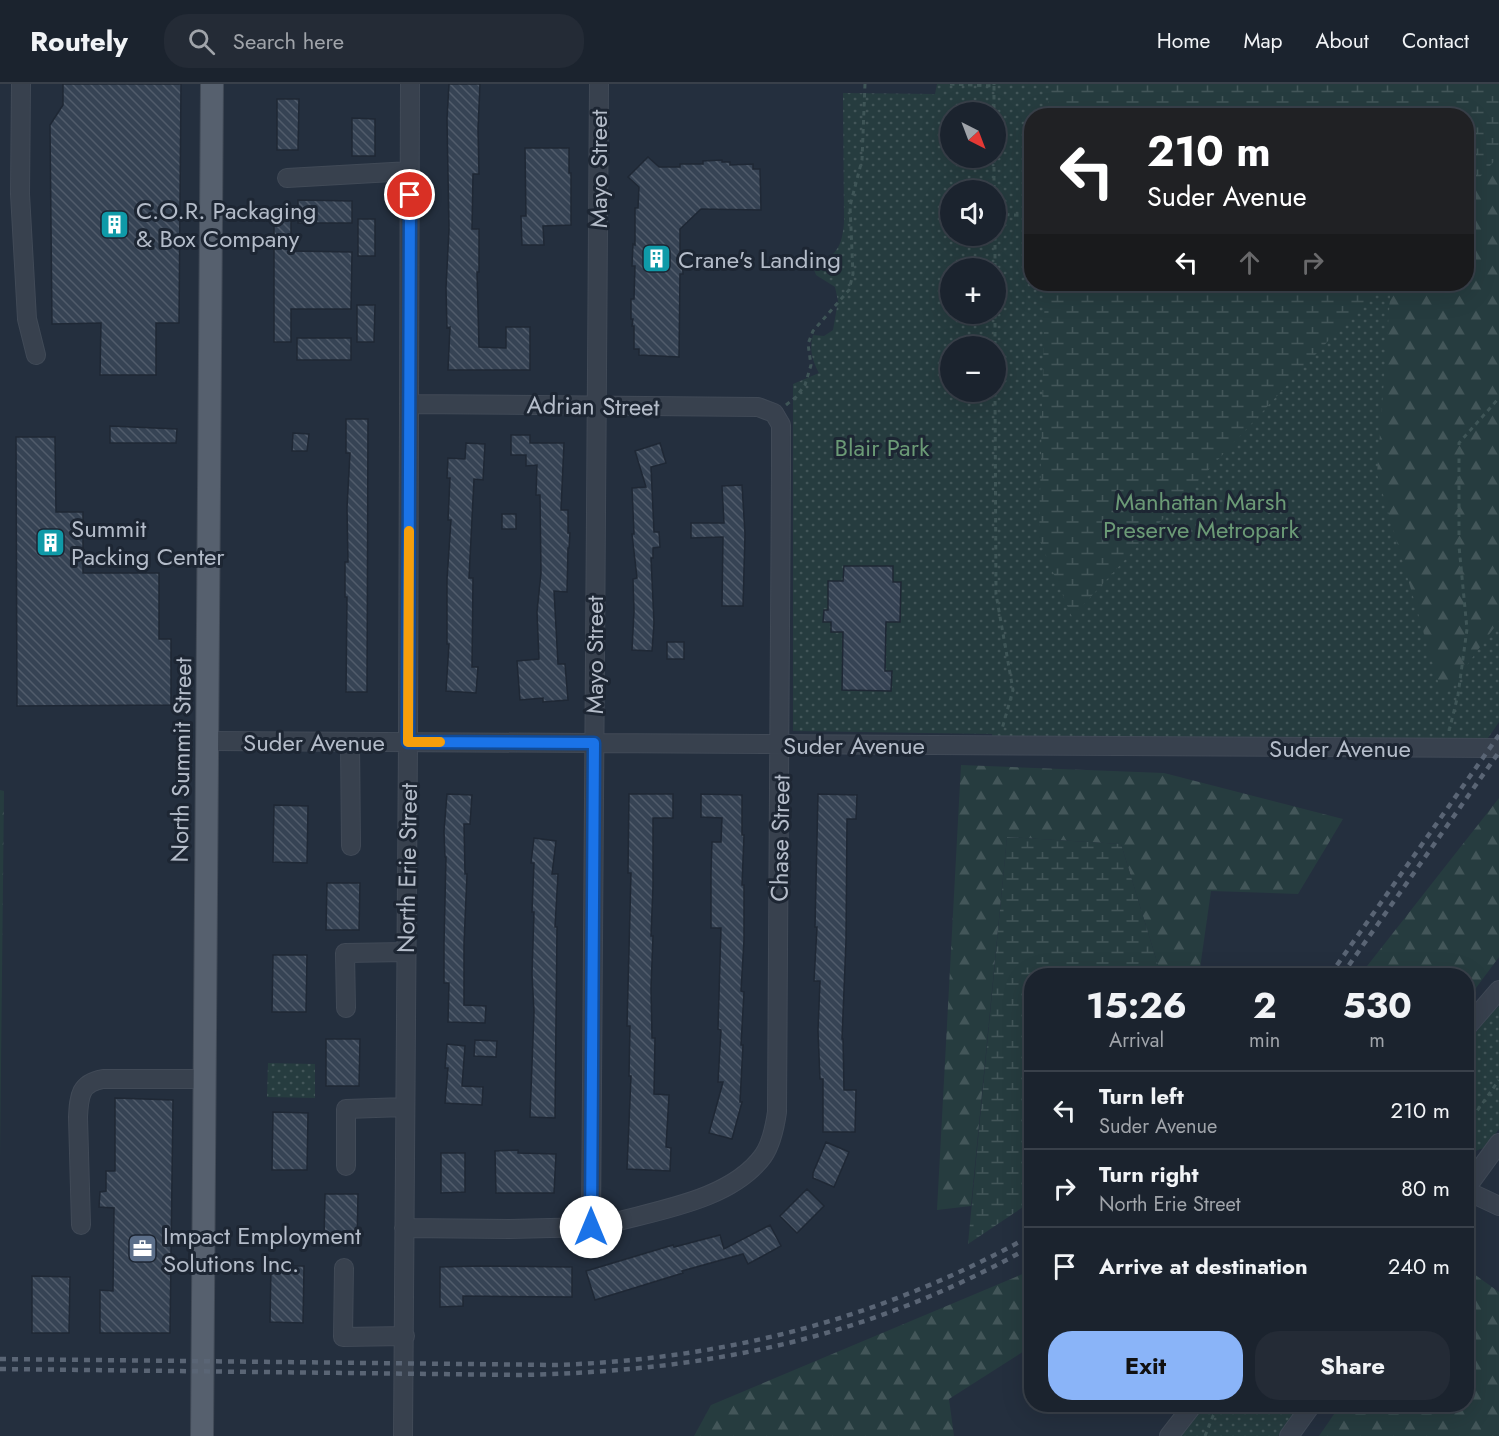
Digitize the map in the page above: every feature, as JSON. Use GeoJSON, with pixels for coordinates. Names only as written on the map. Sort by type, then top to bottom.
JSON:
{"type":"FeatureCollection","features":[{"type":"Feature","properties":{"kind":"main road","name":"North Summit Street"},"geometry":{"type":"LineString","coordinates":[[202,1436],[209,741],[212,84]]}},
{"type":"Feature","properties":{"kind":"street"},"geometry":{"type":"LineString","coordinates":[[21,84],[20,194],[25,296],[27,319],[36,355]]}},
{"type":"Feature","properties":{"kind":"street","name":"North Erie Street"},"geometry":{"type":"LineString","coordinates":[[403,1436],[410,84]]}},
{"type":"Feature","properties":{"kind":"street","name":"Mayo Street"},"geometry":{"type":"LineString","coordinates":[[591,1227],[598,84]]}},
{"type":"Feature","properties":{"kind":"street"},"geometry":{"type":"LineString","coordinates":[[287,178],[410,171]]}},
{"type":"Feature","properties":{"kind":"street","name":"Adrian Street"},"geometry":{"type":"LineString","coordinates":[[410,404],[758,407],[774,413]]}},
{"type":"Feature","properties":{"kind":"street","name":"Chase Street"},"geometry":{"type":"LineString","coordinates":[[591,1227],[709,1195],[739,1179],[764,1154],[774,1131],[777,1112],[782,466],[781,425],[774,413]]}},
{"type":"Feature","properties":{"kind":"street","name":"Suder Avenue"},"geometry":{"type":"LineString","coordinates":[[209,741],[1499,748]]}},
{"type":"Feature","properties":{"kind":"street"},"geometry":{"type":"LineString","coordinates":[[350,742],[351,846]]}},
{"type":"Feature","properties":{"kind":"street"},"geometry":{"type":"LineString","coordinates":[[346,1008],[345,953],[406,951]]}},
{"type":"Feature","properties":{"kind":"street"},"geometry":{"type":"LineString","coordinates":[[1474,1019],[1499,990]]}},
{"type":"Feature","properties":{"kind":"street"},"geometry":{"type":"LineString","coordinates":[[81,1225],[78,1102],[89,1082],[103,1079],[205,1079]]}},
{"type":"Feature","properties":{"kind":"street"},"geometry":{"type":"LineString","coordinates":[[346,1166],[346,1109],[405,1107]]}},
{"type":"Feature","properties":{"kind":"street"},"geometry":{"type":"LineString","coordinates":[[1474,1179],[1499,1143]]}},
{"type":"Feature","properties":{"kind":"street"},"geometry":{"type":"LineString","coordinates":[[1474,1193],[1499,1206]]}},
{"type":"Feature","properties":{"kind":"street"},"geometry":{"type":"LineString","coordinates":[[404,1228],[591,1227]]}},
{"type":"Feature","properties":{"kind":"street"},"geometry":{"type":"LineString","coordinates":[[344,1268],[343,1336],[405,1336]]}},
{"type":"Feature","properties":{"kind":"street"},"geometry":{"type":"LineString","coordinates":[[1169,1436],[1188,1412]]}},
{"type":"Feature","properties":{"kind":"street"},"geometry":{"type":"LineString","coordinates":[[1289,1436],[1306,1412]]}},
{"type":"Feature","properties":{"kind":"path"},"geometry":{"type":"LineString","coordinates":[[774,413],[796,397],[805,385],[811,365],[808,344],[813,331],[849,290],[853,274],[850,206],[861,160],[866,84]]}},
{"type":"Feature","properties":{"kind":"path"},"geometry":{"type":"LineString","coordinates":[[950,84],[994,85],[994,102]]}},
{"type":"Feature","properties":{"kind":"path"},"geometry":{"type":"LineString","coordinates":[[1006,215],[1024,216]]}},
{"type":"Feature","properties":{"kind":"path"},"geometry":{"type":"LineString","coordinates":[[1449,731],[1458,695],[1467,629],[1459,546],[1459,443],[1499,398]]}},
{"type":"Feature","properties":{"kind":"path"},"geometry":{"type":"LineString","coordinates":[[995,402],[996,594],[1013,690],[1002,731]]}},
{"type":"Feature","properties":{"kind":"path"},"geometry":{"type":"LineString","coordinates":[[1474,1115],[1499,1080]]}},
{"type":"Feature","properties":{"kind":"path"},"geometry":{"type":"LineString","coordinates":[[1205,1436],[1216,1412]]}},
{"type":"Feature","properties":{"kind":"green space","name":"Manhattan Marsh Preserve Metropark"},"geometry":{"type":"Polygon","coordinates":[[[937,84],[1499,84],[1499,722],[1481,748],[993,745],[992,734],[793,731],[793,384],[819,373],[812,354],[813,335],[824,336],[833,330],[838,301],[835,287],[816,275],[813,267],[833,254],[838,247],[844,222],[843,93],[935,94],[937,84]]]}},
{"type":"Feature","properties":{"kind":"green space"},"geometry":{"type":"Polygon","coordinates":[[[1049,84],[1499,84],[1499,156],[1474,183],[1474,108],[1048,108],[1049,84]]]}},
{"type":"Feature","properties":{"kind":"green space"},"geometry":{"type":"Polygon","coordinates":[[[1499,156],[1499,621],[1443,698],[1377,474],[1390,291],[1474,291],[1474,183],[1499,156]]]}},
{"type":"Feature","properties":{"kind":"green space"},"geometry":{"type":"Polygon","coordinates":[[[1045,291],[1375,291],[1072,617],[1039,539],[1045,291]]]}},
{"type":"Feature","properties":{"kind":"green space"},"geometry":{"type":"Polygon","coordinates":[[[961,765],[1164,773],[1343,819],[1298,894],[1211,891],[1200,968],[1159,968],[1121,844],[1007,837],[971,1206],[937,1210],[961,765]]]}},
{"type":"Feature","properties":{"kind":"green space"},"geometry":{"type":"Polygon","coordinates":[[[0,790],[4,791],[0,1158],[0,790]]]}},
{"type":"Feature","properties":{"kind":"green space"},"geometry":{"type":"Polygon","coordinates":[[[1499,798],[1499,957],[1474,991],[1474,968],[1365,968],[1499,798]]]}},
{"type":"Feature","properties":{"kind":"green space"},"geometry":{"type":"Polygon","coordinates":[[[1007,837],[1121,844],[1159,968],[1024,968],[1024,1206],[968,1244],[1007,837]]]}},
{"type":"Feature","properties":{"kind":"green space"},"geometry":{"type":"Polygon","coordinates":[[[1499,1006],[1499,1129],[1486,1147],[1474,1151],[1474,1035],[1499,1006]]]}},
{"type":"Feature","properties":{"kind":"green space"},"geometry":{"type":"Polygon","coordinates":[[[268,1063],[315,1064],[315,1098],[267,1097],[268,1063]]]}},
{"type":"Feature","properties":{"kind":"green space"},"geometry":{"type":"Polygon","coordinates":[[[1024,1273],[1024,1351],[949,1399],[954,1436],[694,1436],[711,1405],[1024,1273]]]}},
{"type":"Feature","properties":{"kind":"green space"},"geometry":{"type":"Polygon","coordinates":[[[1474,1274],[1499,1292],[1499,1436],[1319,1436],[1336,1412],[1474,1412],[1474,1274]]]}},
{"type":"Feature","properties":{"kind":"green space"},"geometry":{"type":"Polygon","coordinates":[[[1198,1412],[1295,1412],[1278,1436],[1180,1436],[1198,1412]]]}},
{"type":"Feature","properties":{"kind":"building","name":"C.O.R. Packaging & Box Company"},"geometry":{"type":"Polygon","coordinates":[[[63,84],[181,84],[179,323],[156,323],[156,375],[100,375],[101,323],[52,324],[50,125],[63,105],[63,84]]]}},
{"type":"Feature","properties":{"kind":"building"},"geometry":{"type":"Polygon","coordinates":[[[449,84],[480,84],[479,174],[473,174],[472,229],[479,229],[479,272],[477,272],[479,347],[506,348],[506,327],[530,327],[530,370],[448,370],[450,327],[447,328],[446,288],[449,229],[447,119],[449,84]]]}},
{"type":"Feature","properties":{"kind":"building"},"geometry":{"type":"Polygon","coordinates":[[[277,99],[299,99],[298,150],[277,150],[277,99]]]}},
{"type":"Feature","properties":{"kind":"building"},"geometry":{"type":"Polygon","coordinates":[[[352,118],[375,119],[375,156],[352,156],[352,118]]]}},
{"type":"Feature","properties":{"kind":"building"},"geometry":{"type":"Polygon","coordinates":[[[525,148],[569,148],[571,225],[543,226],[544,245],[522,245],[521,216],[526,216],[525,148]]]}},
{"type":"Feature","properties":{"kind":"building","name":"Crane's Landing"},"geometry":{"type":"Polygon","coordinates":[[[648,157],[659,167],[680,167],[680,164],[703,164],[703,161],[722,160],[722,162],[730,162],[730,165],[753,164],[753,169],[760,169],[761,210],[701,209],[680,229],[683,274],[680,274],[679,357],[639,355],[639,349],[634,349],[631,299],[634,299],[635,266],[632,266],[633,244],[635,245],[635,208],[638,208],[639,187],[628,177],[648,157]]]}},
{"type":"Feature","properties":{"kind":"building"},"geometry":{"type":"Polygon","coordinates":[[[298,200],[352,201],[352,223],[298,223],[298,200]]]}},
{"type":"Feature","properties":{"kind":"building"},"geometry":{"type":"Polygon","coordinates":[[[274,219],[291,219],[291,251],[352,252],[351,309],[291,309],[291,342],[274,342],[274,219]]]}},
{"type":"Feature","properties":{"kind":"building"},"geometry":{"type":"Polygon","coordinates":[[[358,219],[375,219],[375,256],[358,256],[358,219]]]}},
{"type":"Feature","properties":{"kind":"building"},"geometry":{"type":"Polygon","coordinates":[[[357,305],[375,305],[374,342],[357,342],[357,305]]]}},
{"type":"Feature","properties":{"kind":"building"},"geometry":{"type":"Polygon","coordinates":[[[297,338],[351,338],[351,360],[297,360],[297,338]]]}},
{"type":"Feature","properties":{"kind":"building"},"geometry":{"type":"Polygon","coordinates":[[[346,419],[368,419],[367,692],[346,692],[345,562],[348,562],[347,508],[350,453],[346,453],[346,419]]]}},
{"type":"Feature","properties":{"kind":"building"},"geometry":{"type":"Polygon","coordinates":[[[110,426],[177,429],[176,443],[110,443],[110,426]]]}},
{"type":"Feature","properties":{"kind":"building"},"geometry":{"type":"Polygon","coordinates":[[[293,433],[309,434],[307,451],[292,451],[293,433]]]}},
{"type":"Feature","properties":{"kind":"building"},"geometry":{"type":"Polygon","coordinates":[[[511,435],[530,435],[530,443],[564,443],[561,510],[568,510],[568,533],[570,533],[567,592],[554,591],[558,664],[565,664],[568,700],[543,702],[543,698],[520,700],[517,661],[539,659],[537,612],[541,573],[540,495],[536,495],[537,465],[526,466],[526,455],[511,455],[511,435]]]}},
{"type":"Feature","properties":{"kind":"building","name":"Summit Packing Center"},"geometry":{"type":"Polygon","coordinates":[[[16,437],[55,437],[56,512],[83,512],[83,573],[159,573],[159,639],[171,639],[171,705],[17,706],[16,437]]]}},
{"type":"Feature","properties":{"kind":"building"},"geometry":{"type":"Polygon","coordinates":[[[466,443],[485,444],[483,480],[474,479],[469,578],[473,578],[472,667],[478,667],[476,693],[446,691],[449,644],[447,644],[447,579],[451,520],[448,520],[450,478],[447,478],[448,458],[465,459],[466,443]]]}},
{"type":"Feature","properties":{"kind":"building"},"geometry":{"type":"Polygon","coordinates":[[[660,443],[666,463],[651,467],[654,532],[659,532],[660,547],[653,548],[653,558],[651,558],[654,623],[652,651],[632,650],[633,579],[637,578],[632,534],[634,534],[632,488],[646,487],[635,451],[660,443]]]}},
{"type":"Feature","properties":{"kind":"building"},"geometry":{"type":"Polygon","coordinates":[[[742,485],[745,534],[743,606],[722,606],[723,537],[691,538],[691,523],[724,523],[722,486],[742,485]]]}},
{"type":"Feature","properties":{"kind":"building"},"geometry":{"type":"Polygon","coordinates":[[[502,514],[516,514],[516,529],[502,529],[502,514]]]}},
{"type":"Feature","properties":{"kind":"building"},"geometry":{"type":"Polygon","coordinates":[[[844,566],[893,566],[893,582],[901,582],[900,622],[886,622],[885,671],[892,671],[891,691],[842,690],[843,632],[831,632],[831,622],[823,622],[824,610],[828,610],[828,581],[843,581],[844,566]]]}},
{"type":"Feature","properties":{"kind":"building"},"geometry":{"type":"Polygon","coordinates":[[[667,642],[684,642],[684,659],[667,659],[667,642]]]}},
{"type":"Feature","properties":{"kind":"building"},"geometry":{"type":"Polygon","coordinates":[[[447,794],[472,795],[470,824],[464,824],[465,874],[467,874],[464,1005],[486,1006],[485,1023],[448,1022],[449,983],[444,983],[446,857],[444,831],[447,794]]]}},
{"type":"Feature","properties":{"kind":"building"},"geometry":{"type":"Polygon","coordinates":[[[629,794],[673,794],[673,818],[653,818],[651,936],[653,936],[652,1038],[655,1038],[654,1094],[669,1095],[666,1147],[671,1148],[670,1171],[627,1169],[631,1076],[629,1076],[630,1026],[627,1026],[631,873],[628,873],[629,794]]]}},
{"type":"Feature","properties":{"kind":"building"},"geometry":{"type":"Polygon","coordinates":[[[701,794],[742,795],[744,940],[741,991],[744,992],[740,1102],[742,1102],[732,1139],[709,1133],[723,1082],[718,1082],[721,1030],[718,1029],[721,928],[711,928],[712,842],[721,842],[722,818],[701,817],[701,794]]]}},
{"type":"Feature","properties":{"kind":"building"},"geometry":{"type":"Polygon","coordinates":[[[818,794],[857,795],[856,819],[847,819],[842,1039],[844,1090],[856,1090],[855,1132],[823,1132],[823,1079],[820,1079],[818,1031],[820,981],[814,981],[817,927],[815,927],[818,794]]]}},
{"type":"Feature","properties":{"kind":"building"},"geometry":{"type":"Polygon","coordinates":[[[274,805],[308,806],[307,863],[273,862],[274,805]]]}},
{"type":"Feature","properties":{"kind":"building"},"geometry":{"type":"Polygon","coordinates":[[[534,838],[556,841],[552,874],[558,874],[555,927],[557,927],[555,1118],[530,1117],[534,1012],[532,974],[534,912],[532,912],[534,863],[531,863],[534,838]]]}},
{"type":"Feature","properties":{"kind":"building"},"geometry":{"type":"Polygon","coordinates":[[[327,883],[360,883],[359,930],[326,930],[327,883]]]}},
{"type":"Feature","properties":{"kind":"building"},"geometry":{"type":"Polygon","coordinates":[[[273,955],[307,955],[306,1012],[272,1012],[273,955]]]}},
{"type":"Feature","properties":{"kind":"building"},"geometry":{"type":"Polygon","coordinates":[[[326,1039],[360,1039],[359,1086],[326,1086],[326,1039]]]}},
{"type":"Feature","properties":{"kind":"building"},"geometry":{"type":"Polygon","coordinates":[[[475,1040],[497,1041],[496,1057],[474,1056],[475,1040]]]}},
{"type":"Feature","properties":{"kind":"building"},"geometry":{"type":"Polygon","coordinates":[[[447,1044],[465,1046],[462,1086],[483,1087],[482,1105],[445,1103],[448,1068],[445,1068],[447,1044]]]}},
{"type":"Feature","properties":{"kind":"building","name":"Impact Employment Solutions Inc."},"geometry":{"type":"Polygon","coordinates":[[[115,1098],[173,1100],[170,1333],[100,1333],[100,1290],[113,1291],[114,1208],[99,1207],[100,1192],[106,1191],[106,1171],[115,1171],[115,1098]]]}},
{"type":"Feature","properties":{"kind":"building"},"geometry":{"type":"Polygon","coordinates":[[[273,1112],[308,1113],[307,1170],[272,1170],[273,1112]]]}},
{"type":"Feature","properties":{"kind":"building"},"geometry":{"type":"Polygon","coordinates":[[[826,1142],[849,1152],[834,1187],[813,1178],[826,1142]]]}},
{"type":"Feature","properties":{"kind":"building"},"geometry":{"type":"Polygon","coordinates":[[[518,1150],[518,1153],[556,1154],[554,1193],[496,1193],[495,1151],[518,1150]]]}},
{"type":"Feature","properties":{"kind":"building"},"geometry":{"type":"Polygon","coordinates":[[[441,1153],[465,1153],[465,1192],[441,1193],[441,1153]]]}},
{"type":"Feature","properties":{"kind":"building"},"geometry":{"type":"Polygon","coordinates":[[[807,1189],[824,1206],[797,1233],[780,1216],[807,1189]]]}},
{"type":"Feature","properties":{"kind":"building"},"geometry":{"type":"Polygon","coordinates":[[[325,1194],[358,1194],[357,1242],[324,1241],[325,1194]]]}},
{"type":"Feature","properties":{"kind":"building"},"geometry":{"type":"Polygon","coordinates":[[[770,1225],[781,1246],[748,1264],[743,1254],[682,1271],[683,1273],[595,1300],[586,1271],[673,1245],[674,1247],[720,1235],[724,1249],[770,1225]]]}},
{"type":"Feature","properties":{"kind":"building"},"geometry":{"type":"Polygon","coordinates":[[[271,1266],[304,1266],[303,1323],[270,1322],[271,1266]]]}},
{"type":"Feature","properties":{"kind":"building"},"geometry":{"type":"Polygon","coordinates":[[[440,1267],[572,1267],[572,1297],[463,1296],[463,1306],[440,1307],[440,1267]]]}},
{"type":"Feature","properties":{"kind":"building"},"geometry":{"type":"Polygon","coordinates":[[[32,1276],[70,1277],[69,1333],[32,1333],[32,1276]]]}},
{"type":"Feature","properties":{"kind":"railway"},"geometry":{"type":"LineString","coordinates":[[1335,968],[1499,735]]}},
{"type":"Feature","properties":{"kind":"railway"},"geometry":{"type":"LineString","coordinates":[[1347,968],[1499,752]]}},
{"type":"Feature","properties":{"kind":"railway"},"geometry":{"type":"LineString","coordinates":[[0,1359],[557,1365],[682,1354],[802,1329],[861,1311],[976,1264],[1024,1239]]}},
{"type":"Feature","properties":{"kind":"railway"},"geometry":{"type":"LineString","coordinates":[[0,1369],[521,1375],[657,1366],[721,1357],[785,1344],[847,1327],[909,1305],[970,1278],[1024,1250]]}},
{"type":"Feature","properties":{"kind":"slow traffic"},"geometry":{"type":"LineString","coordinates":[[409,531],[408,742],[440,742]]}},
{"type":"Feature","properties":{"kind":"place","name":"C.O.R. Packaging & Box Company"},"geometry":{"type":"Point","coordinates":[115,224]}},
{"type":"Feature","properties":{"kind":"place","name":"Crane's Landing"},"geometry":{"type":"Point","coordinates":[657,259]}},
{"type":"Feature","properties":{"kind":"place","name":"Summit Packing Center"},"geometry":{"type":"Point","coordinates":[50,542]}},
{"type":"Feature","properties":{"kind":"place","name":"Impact Employment Solutions Inc."},"geometry":{"type":"Point","coordinates":[142,1249]}},
{"type":"Feature","properties":{"kind":"route"},"geometry":{"type":"LineString","coordinates":[[410,195],[408,742],[594,743],[591,1227]]}},
{"type":"Feature","properties":{"kind":"park label","name":"Blair Park"},"geometry":{"type":"Point","coordinates":[882,447]}}]}
